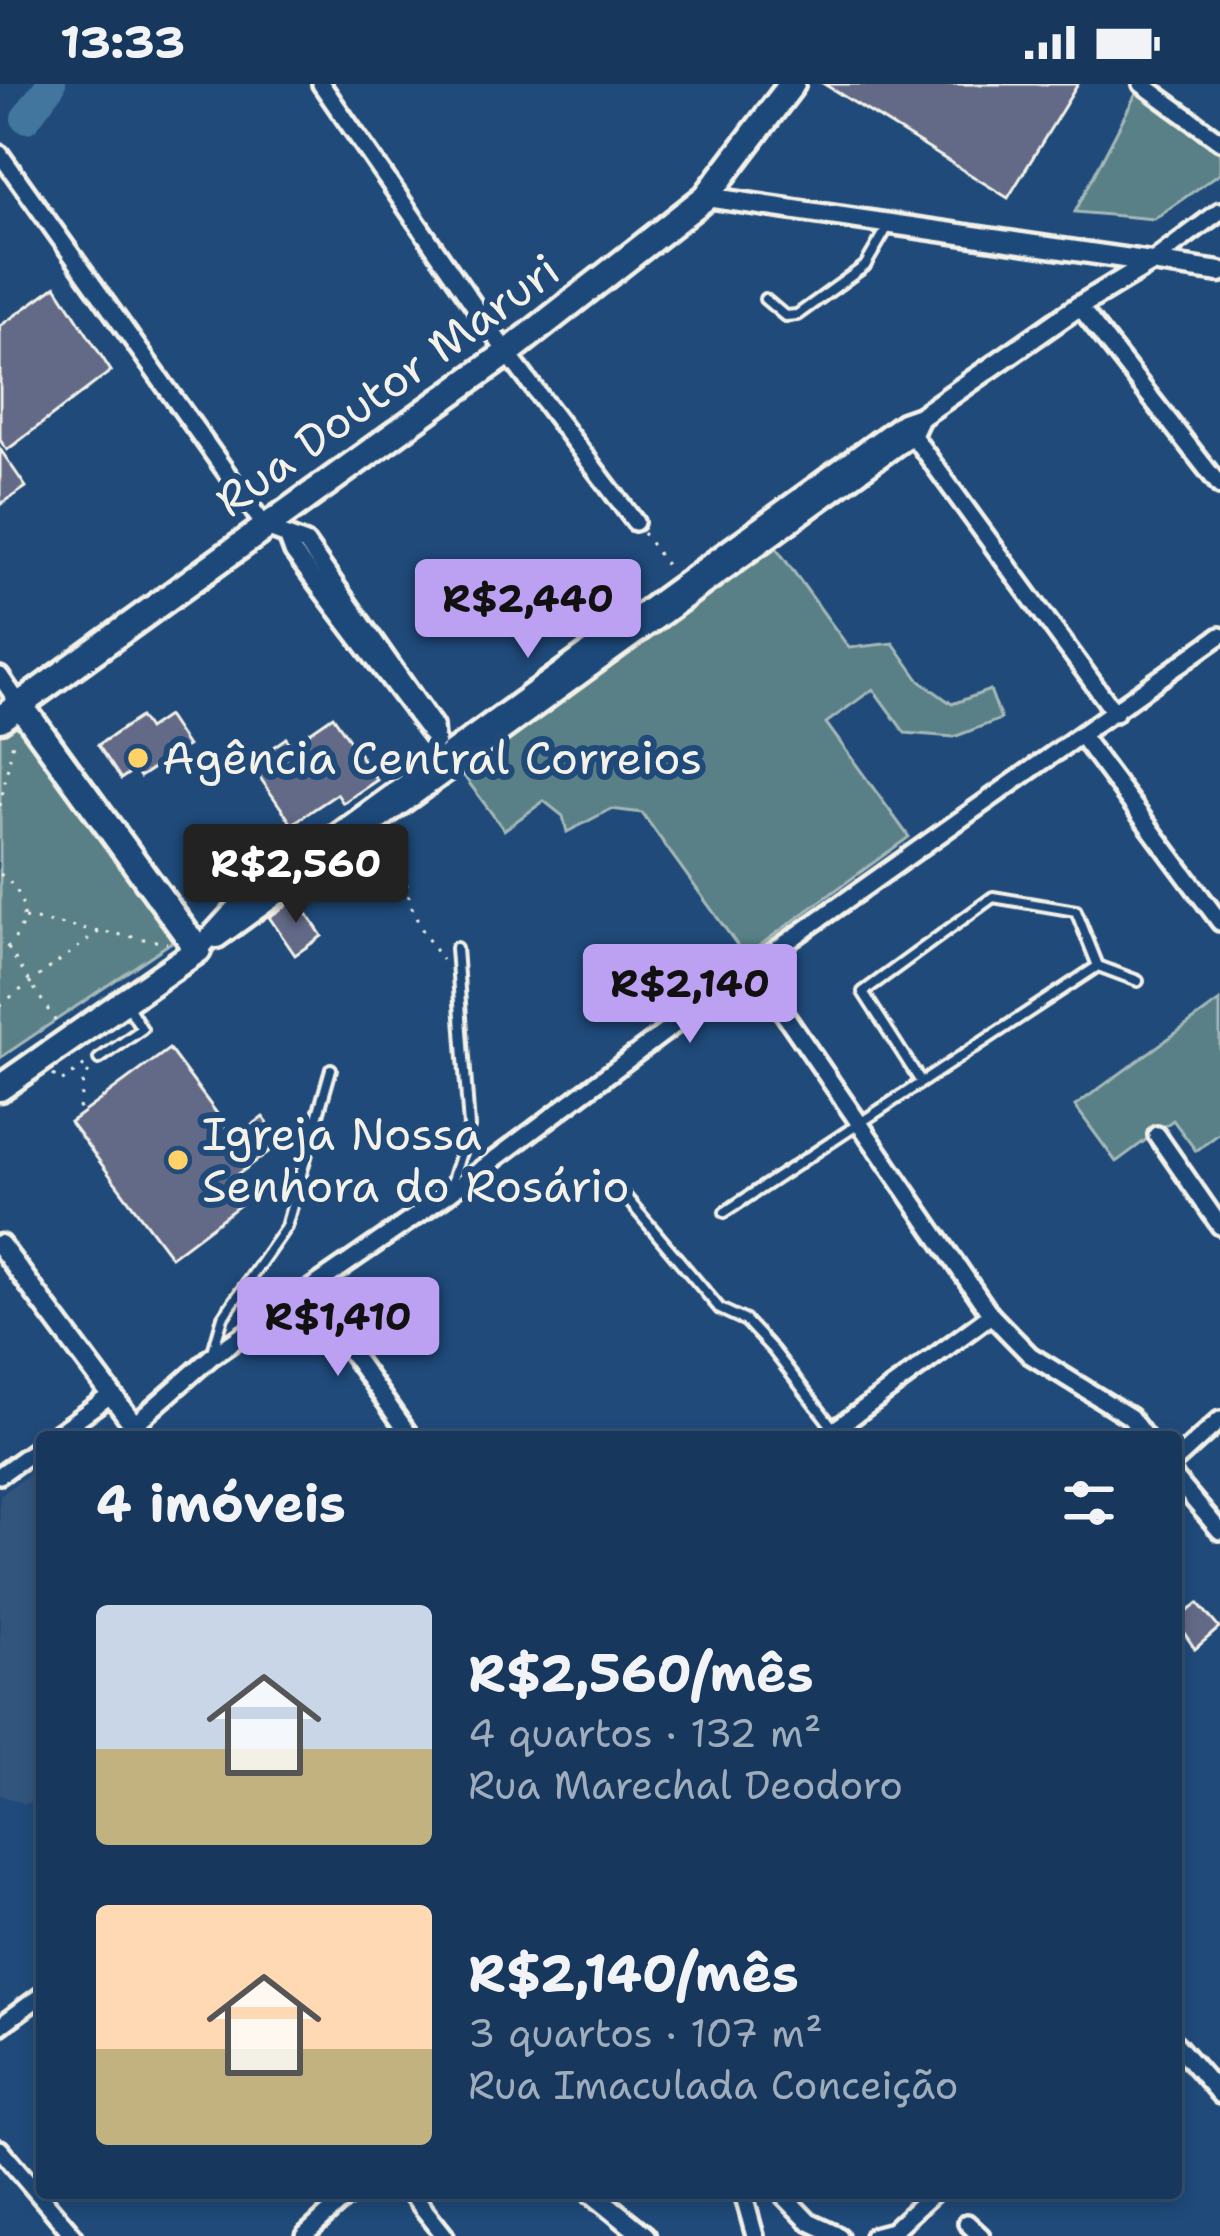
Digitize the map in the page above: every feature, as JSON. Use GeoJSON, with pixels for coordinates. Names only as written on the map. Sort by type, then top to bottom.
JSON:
{"type":"FeatureCollection","features":[{"type":"Feature","properties":{"kind":"main road","name":"Rua Doutor Maruri"},"geometry":{"type":"LineString","coordinates":[[10,712],[277,532],[706,197],[792,84]]}},
{"type":"Feature","properties":{"kind":"main road"},"geometry":{"type":"LineString","coordinates":[[0,1088],[198,950],[10,712]]}},
{"type":"Feature","properties":{"kind":"street"},"geometry":{"type":"LineString","coordinates":[[321,84],[507,352],[635,521]]}},
{"type":"Feature","properties":{"kind":"street"},"geometry":{"type":"LineString","coordinates":[[1142,84],[1220,141]]}},
{"type":"Feature","properties":{"kind":"street"},"geometry":{"type":"LineString","coordinates":[[0,154],[445,755]]}},
{"type":"Feature","properties":{"kind":"street"},"geometry":{"type":"LineString","coordinates":[[706,197],[1220,272]]}},
{"type":"Feature","properties":{"kind":"street"},"geometry":{"type":"LineString","coordinates":[[198,950],[358,839],[445,755],[1079,305],[1150,263],[1220,211]]}},
{"type":"Feature","properties":{"kind":"street"},"geometry":{"type":"LineString","coordinates":[[1079,305],[1220,486]]}},
{"type":"Feature","properties":{"kind":"street"},"geometry":{"type":"LineString","coordinates":[[198,950],[237,907],[680,583],[912,425]]}},
{"type":"Feature","properties":{"kind":"street"},"geometry":{"type":"LineString","coordinates":[[912,425],[1115,713]]}},
{"type":"Feature","properties":{"kind":"street"},"geometry":{"type":"LineString","coordinates":[[0,1245],[139,1430],[212,1357],[448,1194],[752,967],[1220,635]]}},
{"type":"Feature","properties":{"kind":"street"},"geometry":{"type":"LineString","coordinates":[[0,676],[10,712]]}},
{"type":"Feature","properties":{"kind":"street"},"geometry":{"type":"LineString","coordinates":[[1082,737],[1220,922]]}},
{"type":"Feature","properties":{"kind":"street"},"geometry":{"type":"LineString","coordinates":[[752,967],[991,1315],[1030,1355],[1130,1417],[1140,1431]]}},
{"type":"Feature","properties":{"kind":"street"},"geometry":{"type":"LineString","coordinates":[[1157,1136],[1220,1226]]}},
{"type":"Feature","properties":{"kind":"street"},"geometry":{"type":"LineString","coordinates":[[307,1291],[407,1431]]}},
{"type":"Feature","properties":{"kind":"street"},"geometry":{"type":"LineString","coordinates":[[833,1431],[991,1315]]}},
{"type":"Feature","properties":{"kind":"street"},"geometry":{"type":"LineString","coordinates":[[60,1431],[112,1394]]}},
{"type":"Feature","properties":{"kind":"street"},"geometry":{"type":"LineString","coordinates":[[1182,1455],[1220,1420]]}},
{"type":"Feature","properties":{"kind":"street"},"geometry":{"type":"LineString","coordinates":[[0,1475],[36,1448]]}},
{"type":"Feature","properties":{"kind":"street"},"geometry":{"type":"LineString","coordinates":[[1182,1486],[1220,1531]]}},
{"type":"Feature","properties":{"kind":"street"},"geometry":{"type":"LineString","coordinates":[[0,2026],[36,2000]]}},
{"type":"Feature","properties":{"kind":"street"},"geometry":{"type":"LineString","coordinates":[[1182,2051],[1220,2095]]}},
{"type":"Feature","properties":{"kind":"street"},"geometry":{"type":"LineString","coordinates":[[0,2149],[36,2191]]}},
{"type":"Feature","properties":{"kind":"street"},"geometry":{"type":"LineString","coordinates":[[43,2199],[74,2236]]}},
{"type":"Feature","properties":{"kind":"street"},"geometry":{"type":"LineString","coordinates":[[304,2236],[344,2199]]}},
{"type":"Feature","properties":{"kind":"street"},"geometry":{"type":"LineString","coordinates":[[416,2199],[445,2236]]}},
{"type":"Feature","properties":{"kind":"street"},"geometry":{"type":"LineString","coordinates":[[599,2199],[645,2236]]}},
{"type":"Feature","properties":{"kind":"street"},"geometry":{"type":"LineString","coordinates":[[744,2199],[755,2236]]}},
{"type":"Feature","properties":{"kind":"street"},"geometry":{"type":"LineString","coordinates":[[787,2199],[809,2222],[826,2234],[839,2236]]}},
{"type":"Feature","properties":{"kind":"street"},"geometry":{"type":"LineString","coordinates":[[873,2236],[892,2231],[927,2199]]}},
{"type":"Feature","properties":{"kind":"street"},"geometry":{"type":"LineString","coordinates":[[967,2224],[981,2236]]}},
{"type":"Feature","properties":{"kind":"lane"},"geometry":{"type":"LineString","coordinates":[[765,299],[785,316],[797,315],[866,266],[889,224]]}},
{"type":"Feature","properties":{"kind":"lane"},"geometry":{"type":"LineString","coordinates":[[921,1082],[863,992],[993,897],[1076,910],[1098,966],[1138,981]]}},
{"type":"Feature","properties":{"kind":"lane"},"geometry":{"type":"LineString","coordinates":[[448,1194],[470,1127],[456,948]]}},
{"type":"Feature","properties":{"kind":"lane"},"geometry":{"type":"LineString","coordinates":[[725,1212],[1098,966]]}},
{"type":"Feature","properties":{"kind":"lane"},"geometry":{"type":"LineString","coordinates":[[99,1059],[142,1029],[123,999]]}},
{"type":"Feature","properties":{"kind":"lane"},"geometry":{"type":"LineString","coordinates":[[212,1357],[223,1317],[286,1227],[331,1070]]}},
{"type":"Feature","properties":{"kind":"lane"},"geometry":{"type":"LineString","coordinates":[[624,1195],[721,1309],[746,1321],[773,1350],[829,1431]]}},
{"type":"Feature","properties":{"kind":"path"},"geometry":{"type":"LineString","coordinates":[[635,521],[680,583]]}},
{"type":"Feature","properties":{"kind":"path"},"geometry":{"type":"LineString","coordinates":[[0,806],[10,712]]}},
{"type":"Feature","properties":{"kind":"path"},"geometry":{"type":"LineString","coordinates":[[358,839],[383,838],[408,852],[407,903],[457,980]]}},
{"type":"Feature","properties":{"kind":"path"},"geometry":{"type":"LineString","coordinates":[[0,874],[19,892],[24,918],[8,948],[0,953]]}},
{"type":"Feature","properties":{"kind":"path"},"geometry":{"type":"LineString","coordinates":[[24,918],[104,928],[198,950]]}},
{"type":"Feature","properties":{"kind":"path"},"geometry":{"type":"LineString","coordinates":[[0,1005],[104,928]]}},
{"type":"Feature","properties":{"kind":"path"},"geometry":{"type":"LineString","coordinates":[[8,948],[68,1039]]}},
{"type":"Feature","properties":{"kind":"path"},"geometry":{"type":"LineString","coordinates":[[39,1061],[61,1082],[99,1059]]}},
{"type":"Feature","properties":{"kind":"path"},"geometry":{"type":"LineString","coordinates":[[79,1109],[83,1081],[99,1059]]}},
{"type":"Feature","properties":{"kind":"shaded area"},"geometry":{"type":"Polygon","coordinates":[[[36,1469],[36,1798],[26,1804],[0,1795],[0,1495],[36,1469]]]}},
{"type":"Feature","properties":{"kind":"green space"},"geometry":{"type":"Polygon","coordinates":[[[1141,84],[1220,148],[1220,173],[1154,219],[1075,212],[1141,84]]]}},
{"type":"Feature","properties":{"kind":"green space"},"geometry":{"type":"Polygon","coordinates":[[[775,546],[849,648],[893,643],[920,681],[952,704],[990,690],[1001,719],[954,737],[905,733],[873,689],[826,723],[909,837],[745,956],[642,813],[611,809],[567,832],[563,816],[544,801],[504,830],[461,772],[775,546]]]}},
{"type":"Feature","properties":{"kind":"green space"},"geometry":{"type":"Polygon","coordinates":[[[21,717],[173,941],[0,1058],[0,733],[21,717]]]}},
{"type":"Feature","properties":{"kind":"green space"},"geometry":{"type":"Polygon","coordinates":[[[1220,1001],[1220,1133],[1196,1151],[1173,1120],[1116,1162],[1075,1106],[1220,1001]]]}},
{"type":"Feature","properties":{"kind":"building"},"geometry":{"type":"Polygon","coordinates":[[[824,84],[1078,84],[1008,198],[824,84]]]}},
{"type":"Feature","properties":{"kind":"building"},"geometry":{"type":"Polygon","coordinates":[[[56,286],[111,371],[7,450],[0,440],[0,326],[56,286]]]}},
{"type":"Feature","properties":{"kind":"building"},"geometry":{"type":"Polygon","coordinates":[[[0,449],[26,487],[0,505],[0,449]]]}},
{"type":"Feature","properties":{"kind":"building","name":"Agência Central Correios"},"geometry":{"type":"Polygon","coordinates":[[[167,716],[187,746],[140,777],[135,769],[121,779],[98,745],[140,717],[148,729],[167,716]]]}},
{"type":"Feature","properties":{"kind":"building"},"geometry":{"type":"Polygon","coordinates":[[[333,716],[377,780],[343,803],[337,794],[292,824],[250,763],[286,738],[291,745],[333,716]]]}},
{"type":"Feature","properties":{"kind":"building"},"geometry":{"type":"Polygon","coordinates":[[[236,826],[255,856],[207,887],[187,858],[236,826]]]}},
{"type":"Feature","properties":{"kind":"building"},"geometry":{"type":"Polygon","coordinates":[[[297,898],[322,936],[295,955],[269,917],[297,898]]]}},
{"type":"Feature","properties":{"kind":"building","name":"Igreja Nossa Senhora do Rosário"},"geometry":{"type":"Polygon","coordinates":[[[169,1049],[235,1138],[263,1117],[282,1142],[233,1178],[248,1199],[171,1257],[70,1122],[169,1049]]]}},
{"type":"Feature","properties":{"kind":"building"},"geometry":{"type":"Polygon","coordinates":[[[1198,1603],[1219,1628],[1195,1649],[1182,1630],[1182,1616],[1198,1603]]]}},
{"type":"Feature","properties":{"kind":"waterway"},"geometry":{"type":"LineString","coordinates":[[26,118],[51,84]]}},
{"type":"Feature","properties":{"kind":"place","name":"Agência Central Correios"},"geometry":{"type":"Point","coordinates":[138,758]}},
{"type":"Feature","properties":{"kind":"place","name":"Igreja Nossa Senhora do Rosário"},"geometry":{"type":"Point","coordinates":[178,1160]}}]}
